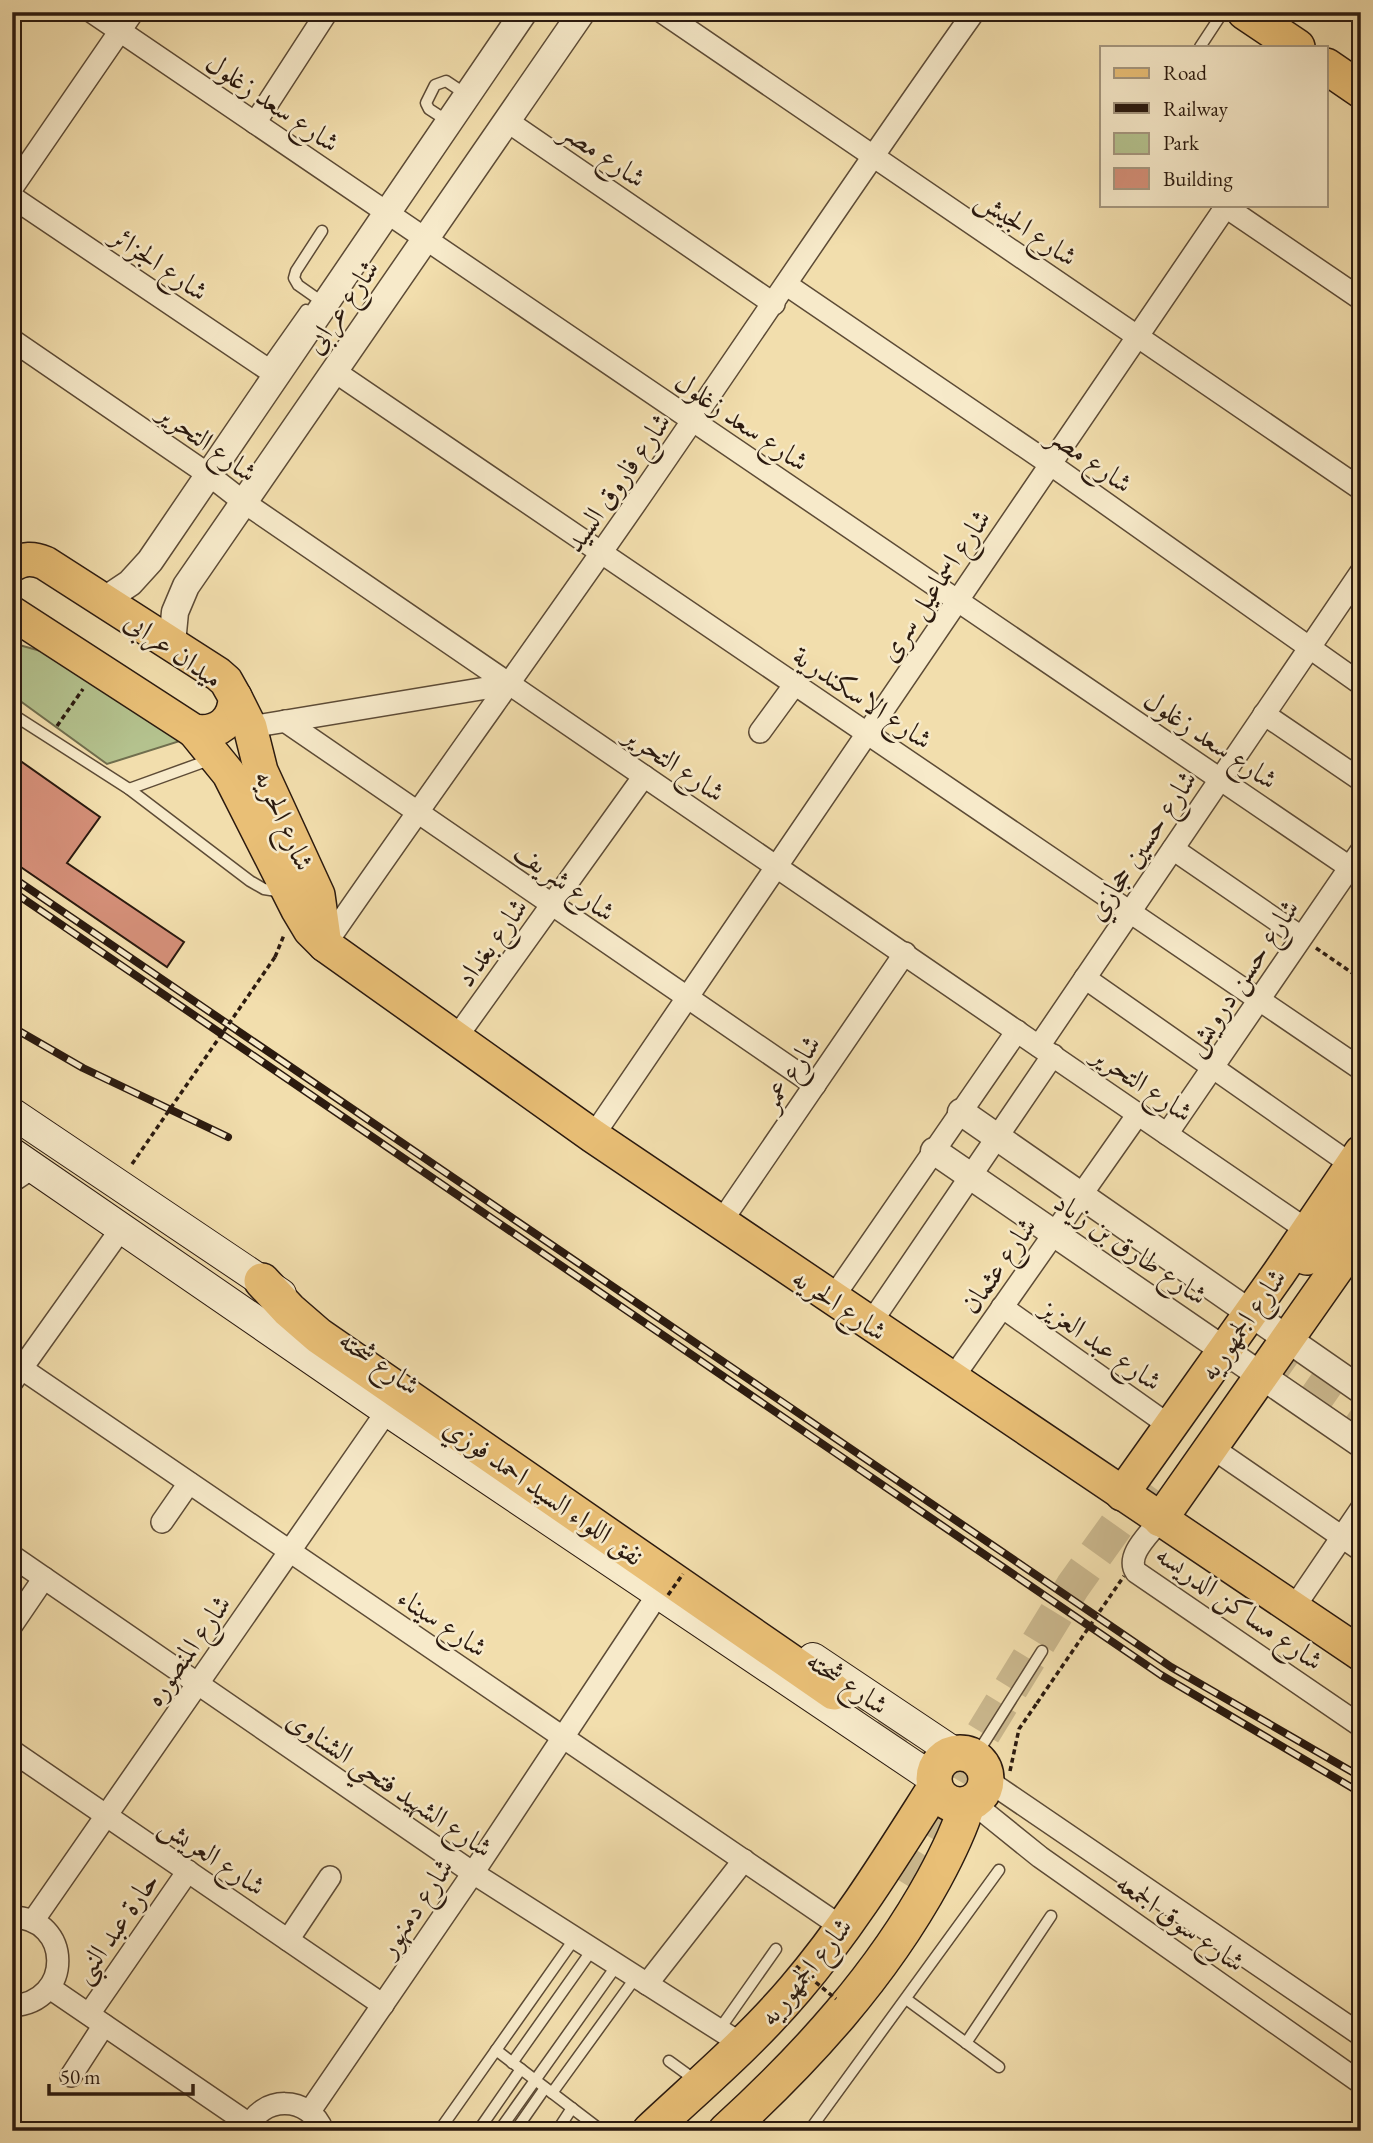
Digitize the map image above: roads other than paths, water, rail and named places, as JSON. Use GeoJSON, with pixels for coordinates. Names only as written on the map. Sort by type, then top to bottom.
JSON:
{"type":"FeatureCollection","features":[{"type":"Feature","properties":{"kind":"highway"},"geometry":{"type":"LineString","coordinates":[[1245,12],[1296,46]]}},
{"type":"Feature","properties":{"kind":"highway"},"geometry":{"type":"LineString","coordinates":[[1328,67],[1361,90]]}},
{"type":"Feature","properties":{"kind":"highway","name":"شارع الجمهوريه"},"geometry":{"type":"LineString","coordinates":[[1325,1261],[1358,1165]]}},
{"type":"Feature","properties":{"kind":"highway","name":"شارع الجمهوريه"},"geometry":{"type":"LineString","coordinates":[[1325,1261],[1361,1213]]}},
{"type":"Feature","properties":{"kind":"highway","name":"نفق اللواء السيد احمد فوزي"},"geometry":{"type":"LineString","coordinates":[[262,1281],[289,1310],[319,1336],[834,1692]]}},
{"type":"Feature","properties":{"kind":"highway","name":"شارع الجمهوريه"},"geometry":{"type":"LineString","coordinates":[[650,2131],[700,2084],[731,2038],[795,1989],[843,1928],[908,1830],[966,1782]]}},
{"type":"Feature","properties":{"kind":"highway","name":"شارع الجمهوريه"},"geometry":{"type":"LineString","coordinates":[[746,2125],[857,1993],[913,1917],[947,1853],[966,1782]]}},
{"type":"Feature","properties":{"kind":"highway"},"geometry":{"type":"LineString","coordinates":[[908,1830],[930,1836],[942,1845],[947,1853]]}},
{"type":"Feature","properties":{"kind":"highway"},"geometry":{"type":"LineString","coordinates":[[676,2131],[755,2057],[807,2000],[901,1881],[869,1948],[820,2011],[766,2068],[699,2131]]}},
{"type":"Feature","properties":{"kind":"main road","name":"ميدان عرابى"},"geometry":{"type":"LineString","coordinates":[[12,540],[218,674],[233,690],[233,712],[223,725],[209,732],[194,731],[14,615]]}},
{"type":"Feature","properties":{"kind":"main road"},"geometry":{"type":"LineString","coordinates":[[12,565],[24,559],[45,563]]}},
{"type":"Feature","properties":{"kind":"main road","name":"شارع الحريه"},"geometry":{"type":"LineString","coordinates":[[235,697],[250,727],[261,771],[318,895],[325,945]]}},
{"type":"Feature","properties":{"kind":"main road","name":"شارع الحريه"},"geometry":{"type":"LineString","coordinates":[[194,731],[217,757],[238,790],[310,930],[325,945],[593,1136],[832,1300],[1361,1654]]}},
{"type":"Feature","properties":{"kind":"main road","name":"شارع شحته"},"geometry":{"type":"LineString","coordinates":[[12,1113],[262,1281],[677,1568],[895,1713],[966,1782]]}},
{"type":"Feature","properties":{"kind":"main road","name":"شارع شحته"},"geometry":{"type":"LineString","coordinates":[[12,1153],[387,1411],[663,1594],[876,1740],[966,1782]]}},
{"type":"Feature","properties":{"kind":"main road","name":"شارع الجمهوريه"},"geometry":{"type":"LineString","coordinates":[[1122,1494],[1248,1314],[1325,1261]]}},
{"type":"Feature","properties":{"kind":"main road","name":"شارع الجمهوريه"},"geometry":{"type":"LineString","coordinates":[[1160,1520],[1287,1340],[1325,1261]]}},
{"type":"Feature","properties":{"kind":"main road"},"geometry":{"type":"LineString","coordinates":[[876,1740],[891,1727],[895,1713]]}},
{"type":"Feature","properties":{"kind":"street","name":"شارع سعد زغلول"},"geometry":{"type":"LineString","coordinates":[[92,12],[255,123],[378,216],[425,240],[1220,779],[1357,864]]}},
{"type":"Feature","properties":{"kind":"street"},"geometry":{"type":"LineString","coordinates":[[12,188],[133,12]]}},
{"type":"Feature","properties":{"kind":"street"},"geometry":{"type":"LineString","coordinates":[[255,123],[327,12]]}},
{"type":"Feature","properties":{"kind":"street","name":"شارع عرابى"},"geometry":{"type":"LineString","coordinates":[[103,601],[141,573],[209,475],[271,371],[321,296],[449,122],[524,12]]}},
{"type":"Feature","properties":{"kind":"street","name":"شارع عرابى"},"geometry":{"type":"LineString","coordinates":[[172,643],[175,612],[186,586],[582,12]]}},
{"type":"Feature","properties":{"kind":"street","name":"شارع الجيش"},"geometry":{"type":"LineString","coordinates":[[662,12],[1361,489]]}},
{"type":"Feature","properties":{"kind":"street","name":"شارع فاروق السيد"},"geometry":{"type":"LineString","coordinates":[[325,945],[510,684],[774,304],[872,155],[974,12]]}},
{"type":"Feature","properties":{"kind":"street","name":"شارع مصر"},"geometry":{"type":"LineString","coordinates":[[507,121],[774,304]]}},
{"type":"Feature","properties":{"kind":"street","name":"شارع الجزائر"},"geometry":{"type":"LineString","coordinates":[[12,197],[271,371]]}},
{"type":"Feature","properties":{"kind":"street"},"geometry":{"type":"LineString","coordinates":[[1226,206],[1361,299]]}},
{"type":"Feature","properties":{"kind":"street","name":"شارع اسماعيل سرى"},"geometry":{"type":"LineString","coordinates":[[593,1136],[1226,206]]}},
{"type":"Feature","properties":{"kind":"street","name":"شارع مصر"},"geometry":{"type":"LineString","coordinates":[[787,285],[1050,464],[1361,684]]}},
{"type":"Feature","properties":{"kind":"street","name":"شارع التحرير"},"geometry":{"type":"LineString","coordinates":[[12,340],[209,475],[245,503],[1167,1134],[1325,1261]]}},
{"type":"Feature","properties":{"kind":"street","name":"شارع الاسكندرية"},"geometry":{"type":"LineString","coordinates":[[334,371],[1361,1069]]}},
{"type":"Feature","properties":{"kind":"street","name":"شارع حسين حجازي"},"geometry":{"type":"LineString","coordinates":[[870,1324],[998,1136],[1085,978],[1309,648],[1358,581]]}},
{"type":"Feature","properties":{"kind":"street"},"geometry":{"type":"LineString","coordinates":[[250,727],[510,684]]}},
{"type":"Feature","properties":{"kind":"street"},"geometry":{"type":"LineString","coordinates":[[760,732],[794,684]]}},
{"type":"Feature","properties":{"kind":"street"},"geometry":{"type":"LineString","coordinates":[[1264,714],[1361,779]]}},
{"type":"Feature","properties":{"kind":"street","name":"شارع شريف"},"geometry":{"type":"LineString","coordinates":[[285,721],[815,1085]]}},
{"type":"Feature","properties":{"kind":"street","name":"شارع بغداد"},"geometry":{"type":"LineString","coordinates":[[456,1038],[644,776]]}},
{"type":"Feature","properties":{"kind":"street"},"geometry":{"type":"LineString","coordinates":[[1173,849],[1301,937]]}},
{"type":"Feature","properties":{"kind":"street","name":"شارع حسن درويش"},"geometry":{"type":"LineString","coordinates":[[1167,1134],[1301,937],[1357,864]]}},
{"type":"Feature","properties":{"kind":"street","name":"شارع عمر"},"geometry":{"type":"LineString","coordinates":[[721,1222],[905,953]]}},
{"type":"Feature","properties":{"kind":"street"},"geometry":{"type":"LineString","coordinates":[[1085,978],[1212,1068],[1358,1165]]}},
{"type":"Feature","properties":{"kind":"street"},"geometry":{"type":"LineString","coordinates":[[832,1300],[1017,1031]]}},
{"type":"Feature","properties":{"kind":"street","name":"شارع طارق بن زياد"},"geometry":{"type":"LineString","coordinates":[[961,1112],[1361,1390]]}},
{"type":"Feature","properties":{"kind":"street","name":"شارع عثمان"},"geometry":{"type":"LineString","coordinates":[[952,1379],[1138,1114]]}},
{"type":"Feature","properties":{"kind":"street","name":"شارع طارق بن زياد"},"geometry":{"type":"LineString","coordinates":[[934,1151],[1361,1444]]}},
{"type":"Feature","properties":{"kind":"street"},"geometry":{"type":"LineString","coordinates":[[15,1371],[121,1228]]}},
{"type":"Feature","properties":{"kind":"street","name":"شارع عبد العزيز"},"geometry":{"type":"LineString","coordinates":[[1002,1307],[1170,1426]]}},
{"type":"Feature","properties":{"kind":"street","name":"شارع سيناء"},"geometry":{"type":"LineString","coordinates":[[15,1371],[189,1483],[843,1928]]}},
{"type":"Feature","properties":{"kind":"street","name":"شارع المنصوره"},"geometry":{"type":"LineString","coordinates":[[33,1921],[387,1411]]}},
{"type":"Feature","properties":{"kind":"street"},"geometry":{"type":"LineString","coordinates":[[1211,1447],[1361,1550]]}},
{"type":"Feature","properties":{"kind":"street"},"geometry":{"type":"LineString","coordinates":[[162,1522],[189,1483]]}},
{"type":"Feature","properties":{"kind":"street"},"geometry":{"type":"LineString","coordinates":[[1293,1609],[1361,1509]]}},
{"type":"Feature","properties":{"kind":"street","name":"شارع مساكن الدريسه"},"geometry":{"type":"LineString","coordinates":[[1160,1520],[1133,1557],[1133,1568],[1136,1572],[1361,1726]]}},
{"type":"Feature","properties":{"kind":"street","name":"شارع الشهيد فتحي الشناوى"},"geometry":{"type":"LineString","coordinates":[[12,1556],[472,1873],[731,2038]]}},
{"type":"Feature","properties":{"kind":"street"},"geometry":{"type":"LineString","coordinates":[[12,1625],[44,1578]]}},
{"type":"Feature","properties":{"kind":"street","name":"شارع دمنهور"},"geometry":{"type":"LineString","coordinates":[[310,2111],[663,1594]]}},
{"type":"Feature","properties":{"kind":"street","name":"شارع العريش"},"geometry":{"type":"LineString","coordinates":[[12,1751],[383,2005]]}},
{"type":"Feature","properties":{"kind":"street","name":"شارع سوق الجمعه"},"geometry":{"type":"LineString","coordinates":[[966,1782],[1261,1968],[1361,2035]]}},
{"type":"Feature","properties":{"kind":"street","name":"شارع سوق الجمعه"},"geometry":{"type":"LineString","coordinates":[[966,1782],[1032,1851],[1361,2083]]}},
{"type":"Feature","properties":{"kind":"street"},"geometry":{"type":"LineString","coordinates":[[641,1981],[744,1860]]}},
{"type":"Feature","properties":{"kind":"street","name":"حارة عبد النبى"},"geometry":{"type":"LineString","coordinates":[[71,2076],[97,2020],[188,1871]]}},
{"type":"Feature","properties":{"kind":"street"},"geometry":{"type":"LineString","coordinates":[[288,1940],[330,1877]]}},
{"type":"Feature","properties":{"kind":"street"},"geometry":{"type":"LineString","coordinates":[[12,1917],[33,1921],[50,1936],[58,1956],[58,1967],[50,1988],[40,1998],[27,2004],[12,2006]]}},
{"type":"Feature","properties":{"kind":"street"},"geometry":{"type":"LineString","coordinates":[[1241,1999],[1261,1968]]}},
{"type":"Feature","properties":{"kind":"street"},"geometry":{"type":"LineString","coordinates":[[50,1988],[248,2128],[255,2116],[272,2105],[292,2103],[310,2111],[323,2131]]}},
{"type":"Feature","properties":{"kind":"lane"},"geometry":{"type":"LineString","coordinates":[[1201,46],[1223,12]]}},
{"type":"Feature","properties":{"kind":"lane"},"geometry":{"type":"LineString","coordinates":[[353,241],[378,216]]}},
{"type":"Feature","properties":{"kind":"lane"},"geometry":{"type":"LineString","coordinates":[[321,296],[298,285],[294,274],[322,231]]}},
{"type":"Feature","properties":{"kind":"lane"},"geometry":{"type":"LineString","coordinates":[[12,714],[129,789],[250,881],[264,889],[289,892]]}},
{"type":"Feature","properties":{"kind":"lane"},"geometry":{"type":"LineString","coordinates":[[129,789],[217,757]]}},
{"type":"Feature","properties":{"kind":"lane"},"geometry":{"type":"LineString","coordinates":[[12,1188],[38,1171]]}},
{"type":"Feature","properties":{"kind":"lane"},"geometry":{"type":"LineString","coordinates":[[966,1782],[1042,1651]]}},
{"type":"Feature","properties":{"kind":"lane"},"geometry":{"type":"LineString","coordinates":[[809,2131],[999,1870]]}},
{"type":"Feature","properties":{"kind":"lane"},"geometry":{"type":"LineString","coordinates":[[966,2043],[1051,1916]]}},
{"type":"Feature","properties":{"kind":"lane"},"geometry":{"type":"LineString","coordinates":[[439,2131],[496,2050],[584,1944]]}},
{"type":"Feature","properties":{"kind":"lane"},"geometry":{"type":"LineString","coordinates":[[478,2131],[584,1944]]}},
{"type":"Feature","properties":{"kind":"lane"},"geometry":{"type":"LineString","coordinates":[[731,2038],[776,1949]]}},
{"type":"Feature","properties":{"kind":"lane"},"geometry":{"type":"LineString","coordinates":[[499,2131],[617,1965]]}},
{"type":"Feature","properties":{"kind":"lane"},"geometry":{"type":"LineString","coordinates":[[515,2131],[641,1981]]}},
{"type":"Feature","properties":{"kind":"lane"},"geometry":{"type":"LineString","coordinates":[[906,1999],[999,2067]]}},
{"type":"Feature","properties":{"kind":"lane"},"geometry":{"type":"LineString","coordinates":[[496,2050],[602,2131]]}},
{"type":"Feature","properties":{"kind":"lane"},"geometry":{"type":"LineString","coordinates":[[669,2061],[700,2084]]}},
{"type":"Feature","properties":{"kind":"lane"},"geometry":{"type":"LineString","coordinates":[[557,2131],[572,2108]]}},
{"type":"Feature","properties":{"kind":"tunnel"},"geometry":{"type":"LineString","coordinates":[[1264,1351],[1292,1362],[1361,1410]]}},
{"type":"Feature","properties":{"kind":"tunnel"},"geometry":{"type":"LineString","coordinates":[[928,1824],[1073,1586],[1151,1477]]}},
{"type":"Feature","properties":{"kind":"tunnel"},"geometry":{"type":"LineString","coordinates":[[834,1692],[914,1746],[949,1760],[965,1762]]}},
{"type":"Feature","properties":{"kind":"tunnel"},"geometry":{"type":"LineString","coordinates":[[908,1886],[950,1818]]}},
{"type":"Feature","properties":{"kind":"railway"},"geometry":{"type":"LineString","coordinates":[[12,877],[1171,1667],[1361,1777]]}},
{"type":"Feature","properties":{"kind":"railway"},"geometry":{"type":"LineString","coordinates":[[12,891],[1161,1675],[1361,1793]]}},
{"type":"Feature","properties":{"kind":"railway"},"geometry":{"type":"LineString","coordinates":[[12,1027],[83,1068],[228,1137]]}}]}
